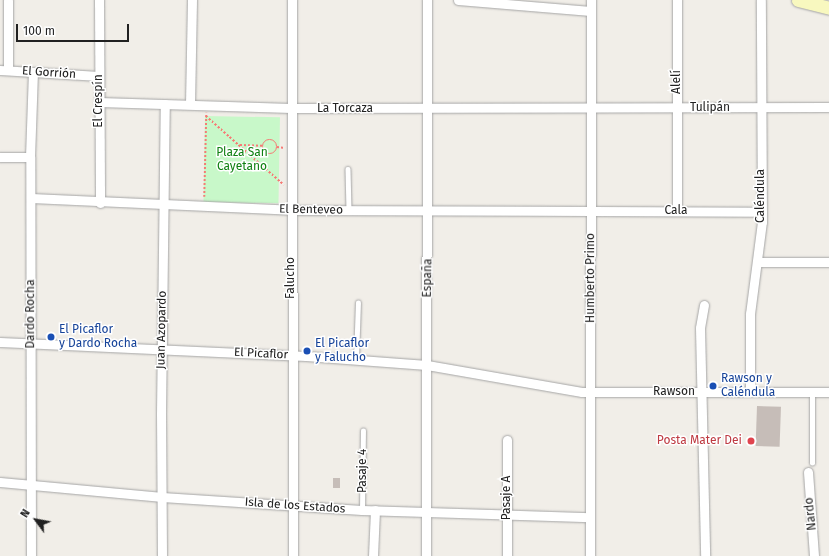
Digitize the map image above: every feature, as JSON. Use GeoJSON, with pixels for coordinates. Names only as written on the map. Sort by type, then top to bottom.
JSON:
{"type":"FeatureCollection","features":[{"type":"Feature","properties":{"kind":"street"},"geometry":{"type":"LineString","coordinates":[[4,70],[8,0]]}},
{"type":"Feature","properties":{"kind":"street","name":"El Crespín"},"geometry":{"type":"LineString","coordinates":[[99,0],[100,203]]}},
{"type":"Feature","properties":{"kind":"street"},"geometry":{"type":"LineString","coordinates":[[190,104],[192,0]]}},
{"type":"Feature","properties":{"kind":"street","name":"Falucho"},"geometry":{"type":"LineString","coordinates":[[292,0],[291,356],[294,506],[293,556]]}},
{"type":"Feature","properties":{"kind":"street","name":"España"},"geometry":{"type":"LineString","coordinates":[[426,556],[429,212],[427,0]]}},
{"type":"Feature","properties":{"kind":"street"},"geometry":{"type":"LineString","coordinates":[[458,0],[591,11]]}},
{"type":"Feature","properties":{"kind":"street","name":"Humberto Primo"},"geometry":{"type":"LineString","coordinates":[[590,556],[591,0]]}},
{"type":"Feature","properties":{"kind":"street","name":"Alelí"},"geometry":{"type":"LineString","coordinates":[[677,0],[677,211]]}},
{"type":"Feature","properties":{"kind":"street","name":"Caléndula"},"geometry":{"type":"LineString","coordinates":[[750,392],[750,314],[758,262],[762,212],[761,0]]}},
{"type":"Feature","properties":{"kind":"street"},"geometry":{"type":"LineString","coordinates":[[798,0],[829,8]]}},
{"type":"Feature","properties":{"kind":"street","name":"El Gorrión"},"geometry":{"type":"LineString","coordinates":[[4,70],[99,76]]}},
{"type":"Feature","properties":{"kind":"street","name":"Dardo Rocha"},"geometry":{"type":"LineString","coordinates":[[31,556],[32,344],[30,157],[33,72]]}},
{"type":"Feature","properties":{"kind":"street","name":"La Torcaza"},"geometry":{"type":"LineString","coordinates":[[99,102],[291,108],[591,108]]}},
{"type":"Feature","properties":{"kind":"street","name":"Juan Azopardo"},"geometry":{"type":"LineString","coordinates":[[162,556],[161,349],[165,104]]}},
{"type":"Feature","properties":{"kind":"street","name":"Tulipán"},"geometry":{"type":"LineString","coordinates":[[591,108],[829,107]]}},
{"type":"Feature","properties":{"kind":"street"},"geometry":{"type":"LineString","coordinates":[[0,158],[30,157]]}},
{"type":"Feature","properties":{"kind":"street","name":"El Benteveo"},"geometry":{"type":"LineString","coordinates":[[31,198],[163,206],[291,210],[591,212]]}},
{"type":"Feature","properties":{"kind":"street","name":"Cala"},"geometry":{"type":"LineString","coordinates":[[591,212],[762,212]]}},
{"type":"Feature","properties":{"kind":"street"},"geometry":{"type":"LineString","coordinates":[[758,262],[829,262]]}},
{"type":"Feature","properties":{"kind":"street"},"geometry":{"type":"LineString","coordinates":[[704,306],[700,328],[703,392],[705,556]]}},
{"type":"Feature","properties":{"kind":"street","name":"El Picaflor"},"geometry":{"type":"LineString","coordinates":[[0,342],[356,359],[427,365],[591,393]]}},
{"type":"Feature","properties":{"kind":"street","name":"Rawson"},"geometry":{"type":"LineString","coordinates":[[591,393],[829,392]]}},
{"type":"Feature","properties":{"kind":"street","name":"Pasaje A"},"geometry":{"type":"LineString","coordinates":[[506,440],[507,556]]}},
{"type":"Feature","properties":{"kind":"street","name":"Nardo"},"geometry":{"type":"LineString","coordinates":[[808,472],[814,556]]}},
{"type":"Feature","properties":{"kind":"street","name":"Isla de los Estados"},"geometry":{"type":"LineString","coordinates":[[0,482],[162,497],[294,506],[362,510],[590,517]]}},
{"type":"Feature","properties":{"kind":"street"},"geometry":{"type":"LineString","coordinates":[[373,556],[375,510]]}},
{"type":"Feature","properties":{"kind":"lane"},"geometry":{"type":"LineString","coordinates":[[348,169],[349,211]]}},
{"type":"Feature","properties":{"kind":"lane"},"geometry":{"type":"LineString","coordinates":[[356,359],[358,303]]}},
{"type":"Feature","properties":{"kind":"lane"},"geometry":{"type":"LineString","coordinates":[[812,392],[812,463]]}},
{"type":"Feature","properties":{"kind":"lane","name":"Pasaje 4"},"geometry":{"type":"LineString","coordinates":[[362,510],[363,431]]}},
{"type":"Feature","properties":{"kind":"path"},"geometry":{"type":"LineString","coordinates":[[204,207],[206,105]]}},
{"type":"Feature","properties":{"kind":"path"},"geometry":{"type":"LineString","coordinates":[[206,116],[291,192]]}},
{"type":"Feature","properties":{"kind":"path"},"geometry":{"type":"LineString","coordinates":[[240,145],[263,146],[270,153],[274,152],[277,146],[275,142],[269,140],[263,146]]}},
{"type":"Feature","properties":{"kind":"green space","name":"Plaza San Cayetano"},"geometry":{"type":"Polygon","coordinates":[[[205,116],[280,117],[278,203],[203,202],[205,116]]]}},
{"type":"Feature","properties":{"kind":"building"},"geometry":{"type":"Polygon","coordinates":[[[757,406],[781,407],[780,447],[756,446],[757,406]]]}},
{"type":"Feature","properties":{"kind":"building"},"geometry":{"type":"Polygon","coordinates":[[[333,478],[340,478],[340,488],[333,488],[333,478]]]}},
{"type":"Feature","properties":{"kind":"place","name":"El Picaflor y Dardo Rocha"},"geometry":{"type":"Point","coordinates":[51,337]}},
{"type":"Feature","properties":{"kind":"place","name":"El Picaflor y Falucho"},"geometry":{"type":"Point","coordinates":[307,351]}},
{"type":"Feature","properties":{"kind":"place","name":"Rawson y Caléndula"},"geometry":{"type":"Point","coordinates":[713,386]}},
{"type":"Feature","properties":{"kind":"place","name":"Posta Mater Dei"},"geometry":{"type":"Point","coordinates":[751,441]}}]}
